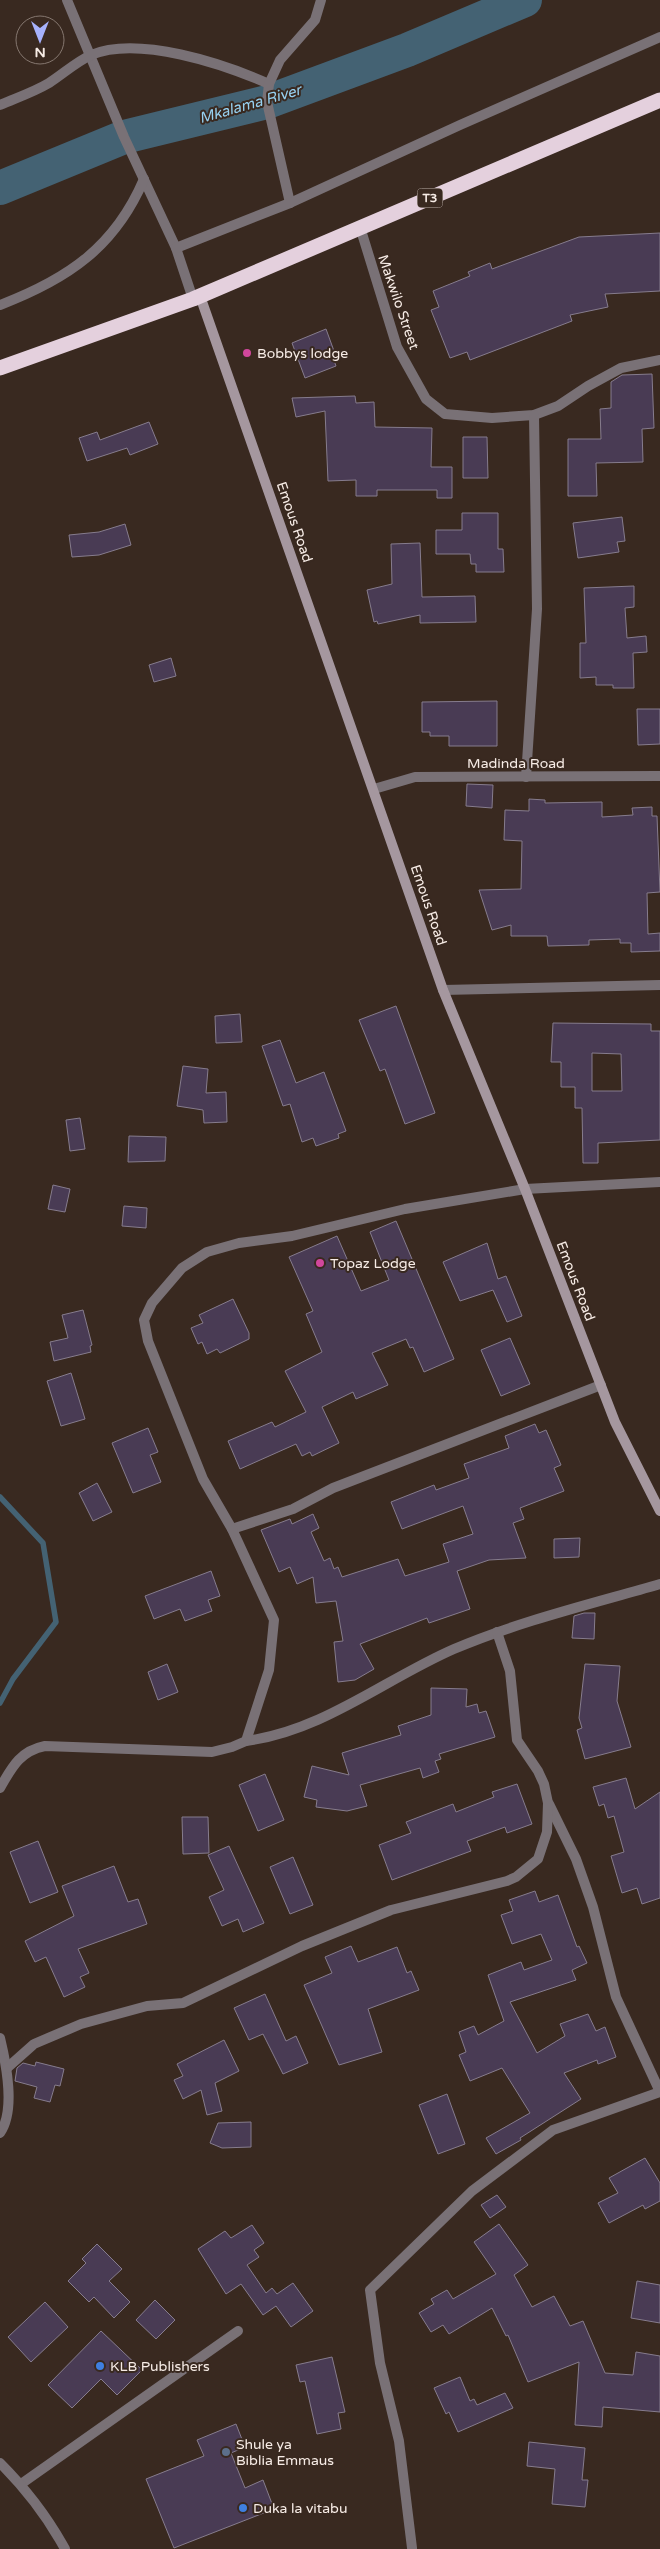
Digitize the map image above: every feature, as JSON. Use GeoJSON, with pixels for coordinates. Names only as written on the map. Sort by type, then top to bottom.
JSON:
{"type":"FeatureCollection","features":[{"type":"Feature","properties":{"kind":"highway","name":"T3"},"geometry":{"type":"LineString","coordinates":[[0,368],[197,297],[660,100]]}},
{"type":"Feature","properties":{"kind":"street"},"geometry":{"type":"LineString","coordinates":[[67,0],[197,297]]}},
{"type":"Feature","properties":{"kind":"street"},"geometry":{"type":"LineString","coordinates":[[290,203],[267,102],[269,84],[280,60],[315,20],[321,0]]}},
{"type":"Feature","properties":{"kind":"street"},"geometry":{"type":"LineString","coordinates":[[176,248],[290,203],[460,125],[660,37]]}},
{"type":"Feature","properties":{"kind":"street"},"geometry":{"type":"LineString","coordinates":[[0,105],[47,84],[90,55],[122,48],[147,50],[213,62],[269,84]]}},
{"type":"Feature","properties":{"kind":"street"},"geometry":{"type":"LineString","coordinates":[[0,305],[33,292],[70,272],[86,260],[114,233],[144,179]]}},
{"type":"Feature","properties":{"kind":"street","name":"Makwilo Street"},"geometry":{"type":"LineString","coordinates":[[360,227],[397,347],[426,399],[445,414],[492,418],[534,415],[558,406],[620,368],[660,360]]}},
{"type":"Feature","properties":{"kind":"street","name":"Emous Road"},"geometry":{"type":"LineString","coordinates":[[197,297],[374,789],[444,990],[525,1189],[616,1422],[660,1511]]}},
{"type":"Feature","properties":{"kind":"street"},"geometry":{"type":"LineString","coordinates":[[526,777],[537,609],[534,415]]}},
{"type":"Feature","properties":{"kind":"street","name":"Madinda Road"},"geometry":{"type":"LineString","coordinates":[[374,789],[415,777],[660,776]]}},
{"type":"Feature","properties":{"kind":"street"},"geometry":{"type":"LineString","coordinates":[[444,990],[660,985]]}},
{"type":"Feature","properties":{"kind":"street"},"geometry":{"type":"LineString","coordinates":[[246,1741],[269,1670],[274,1620],[232,1528],[204,1479],[148,1341],[144,1320],[152,1303],[182,1268],[207,1252],[239,1243],[292,1236],[405,1209],[525,1189],[660,1182]]}},
{"type":"Feature","properties":{"kind":"street"},"geometry":{"type":"LineString","coordinates":[[232,1528],[293,1509],[332,1488],[601,1385]]}},
{"type":"Feature","properties":{"kind":"street"},"geometry":{"type":"LineString","coordinates":[[0,1788],[14,1763],[23,1754],[45,1746],[212,1752],[232,1748],[246,1741],[279,1735],[307,1725],[452,1650],[497,1632],[660,1584]]}},
{"type":"Feature","properties":{"kind":"street"},"geometry":{"type":"LineString","coordinates":[[412,2549],[399,2441],[380,2363],[370,2290],[472,2191],[553,2130],[660,2092],[616,1997],[593,1907],[576,1859],[548,1803],[538,1771],[518,1740],[510,1671],[497,1632]]}},
{"type":"Feature","properties":{"kind":"street"},"geometry":{"type":"LineString","coordinates":[[7,2068],[34,2044],[82,2024],[147,2006],[183,2003],[302,1946],[391,1910],[507,1882],[538,1859],[547,1832],[548,1803]]}},
{"type":"Feature","properties":{"kind":"street"},"geometry":{"type":"LineString","coordinates":[[0,2038],[7,2068],[8,2105],[0,2133]]}},
{"type":"Feature","properties":{"kind":"street"},"geometry":{"type":"LineString","coordinates":[[21,2484],[238,2331]]}},
{"type":"Feature","properties":{"kind":"street"},"geometry":{"type":"LineString","coordinates":[[0,2464],[21,2484],[50,2520],[65,2549]]}},
{"type":"Feature","properties":{"kind":"building"},"geometry":{"type":"Polygon","coordinates":[[[660,233],[660,291],[605,294],[608,307],[570,315],[572,321],[470,360],[467,352],[450,358],[431,310],[439,307],[433,291],[470,276],[468,272],[490,263],[492,269],[579,237],[660,233]]]}},
{"type":"Feature","properties":{"kind":"building"},"geometry":{"type":"Polygon","coordinates":[[[326,329],[334,351],[331,352],[336,366],[305,378],[292,343],[326,329]]]}},
{"type":"Feature","properties":{"kind":"building"},"geometry":{"type":"Polygon","coordinates":[[[652,374],[654,428],[642,429],[643,462],[596,463],[597,496],[568,496],[568,439],[601,439],[600,409],[611,408],[611,382],[622,375],[652,374]]]}},
{"type":"Feature","properties":{"kind":"building"},"geometry":{"type":"Polygon","coordinates":[[[355,396],[356,403],[374,402],[375,427],[432,428],[431,467],[452,467],[452,498],[437,498],[437,490],[377,490],[377,496],[356,496],[356,480],[328,481],[325,411],[296,417],[292,398],[355,396]]]}},
{"type":"Feature","properties":{"kind":"building"},"geometry":{"type":"Polygon","coordinates":[[[149,422],[158,444],[130,455],[127,448],[87,461],[79,438],[97,432],[100,440],[149,422]]]}},
{"type":"Feature","properties":{"kind":"building"},"geometry":{"type":"Polygon","coordinates":[[[463,437],[487,437],[488,478],[463,478],[463,437]]]}},
{"type":"Feature","properties":{"kind":"building"},"geometry":{"type":"Polygon","coordinates":[[[462,513],[498,513],[498,549],[503,549],[504,572],[476,572],[476,564],[471,564],[470,554],[436,554],[436,530],[462,530],[462,513]]]}},
{"type":"Feature","properties":{"kind":"building"},"geometry":{"type":"Polygon","coordinates":[[[622,517],[625,541],[617,542],[619,552],[578,558],[573,523],[622,517]]]}},
{"type":"Feature","properties":{"kind":"building"},"geometry":{"type":"Polygon","coordinates":[[[125,524],[131,545],[99,555],[72,557],[69,535],[99,532],[125,524]]]}},
{"type":"Feature","properties":{"kind":"building"},"geometry":{"type":"Polygon","coordinates":[[[420,543],[422,597],[475,596],[476,622],[420,623],[420,615],[378,624],[377,621],[374,622],[367,590],[392,584],[391,544],[420,543]]]}},
{"type":"Feature","properties":{"kind":"building"},"geometry":{"type":"Polygon","coordinates":[[[634,586],[634,607],[625,608],[627,638],[646,636],[647,652],[633,653],[634,688],[613,688],[613,685],[596,685],[596,677],[580,678],[580,643],[586,643],[584,588],[634,586]]]}},
{"type":"Feature","properties":{"kind":"building"},"geometry":{"type":"Polygon","coordinates":[[[171,658],[176,676],[154,682],[149,665],[171,658]]]}},
{"type":"Feature","properties":{"kind":"building"},"geometry":{"type":"Polygon","coordinates":[[[497,701],[497,746],[449,746],[449,736],[430,736],[430,732],[422,732],[422,702],[497,701]]]}},
{"type":"Feature","properties":{"kind":"building"},"geometry":{"type":"Polygon","coordinates":[[[637,709],[660,709],[660,744],[638,745],[637,709]]]}},
{"type":"Feature","properties":{"kind":"building"},"geometry":{"type":"Polygon","coordinates":[[[467,784],[493,785],[492,808],[466,806],[467,784]]]}},
{"type":"Feature","properties":{"kind":"building"},"geometry":{"type":"Polygon","coordinates":[[[529,799],[545,800],[545,803],[602,802],[602,817],[633,815],[632,808],[652,807],[652,816],[657,816],[660,892],[647,893],[648,934],[660,933],[660,951],[631,952],[631,943],[620,943],[620,939],[589,940],[589,945],[548,946],[547,936],[511,936],[511,925],[492,930],[479,890],[521,889],[522,841],[504,840],[505,810],[529,811],[529,799]]]}},
{"type":"Feature","properties":{"kind":"building"},"geometry":{"type":"Polygon","coordinates":[[[396,1006],[435,1113],[405,1124],[385,1069],[380,1071],[359,1020],[396,1006]]]}},
{"type":"Feature","properties":{"kind":"building"},"geometry":{"type":"Polygon","coordinates":[[[240,1014],[242,1042],[216,1043],[215,1016],[240,1014]]]}},
{"type":"Feature","properties":{"kind":"building"},"geometry":{"type":"Polygon","coordinates":[[[553,1023],[651,1024],[651,1031],[660,1031],[660,1140],[598,1143],[598,1163],[583,1163],[582,1108],[575,1108],[575,1087],[561,1087],[561,1062],[551,1062],[553,1023]],[[592,1053],[592,1091],[622,1091],[621,1054],[592,1053]]]}},
{"type":"Feature","properties":{"kind":"building"},"geometry":{"type":"Polygon","coordinates":[[[280,1040],[296,1083],[324,1072],[346,1131],[338,1134],[339,1138],[316,1146],[313,1138],[302,1142],[290,1104],[283,1106],[262,1046],[280,1040]]]}},
{"type":"Feature","properties":{"kind":"building"},"geometry":{"type":"Polygon","coordinates":[[[183,1066],[208,1069],[206,1093],[226,1092],[227,1122],[204,1123],[203,1110],[177,1106],[183,1066]]]}},
{"type":"Feature","properties":{"kind":"building"},"geometry":{"type":"Polygon","coordinates":[[[80,1118],[85,1149],[70,1151],[66,1120],[80,1118]]]}},
{"type":"Feature","properties":{"kind":"building"},"geometry":{"type":"Polygon","coordinates":[[[129,1136],[166,1137],[165,1161],[128,1162],[129,1136]]]}},
{"type":"Feature","properties":{"kind":"building"},"geometry":{"type":"Polygon","coordinates":[[[53,1185],[70,1189],[65,1212],[48,1209],[53,1185]]]}},
{"type":"Feature","properties":{"kind":"building"},"geometry":{"type":"Polygon","coordinates":[[[124,1206],[147,1208],[146,1228],[122,1226],[124,1206]]]}},
{"type":"Feature","properties":{"kind":"building"},"geometry":{"type":"Polygon","coordinates":[[[396,1221],[454,1359],[424,1372],[413,1347],[410,1348],[406,1339],[372,1353],[388,1385],[356,1399],[353,1392],[322,1407],[339,1443],[312,1456],[310,1452],[302,1456],[296,1444],[240,1469],[228,1441],[272,1422],[275,1427],[306,1412],[285,1371],[322,1352],[306,1314],[313,1311],[289,1257],[337,1236],[361,1291],[389,1280],[370,1232],[396,1221]]]}},
{"type":"Feature","properties":{"kind":"building"},"geometry":{"type":"Polygon","coordinates":[[[487,1243],[498,1279],[506,1276],[522,1316],[507,1322],[493,1290],[460,1301],[443,1262],[487,1243]]]}},
{"type":"Feature","properties":{"kind":"building"},"geometry":{"type":"Polygon","coordinates":[[[233,1299],[249,1333],[249,1339],[220,1353],[217,1349],[207,1354],[202,1342],[198,1344],[191,1328],[203,1323],[199,1315],[233,1299]]]}},
{"type":"Feature","properties":{"kind":"building"},"geometry":{"type":"Polygon","coordinates":[[[83,1310],[92,1345],[90,1346],[91,1352],[54,1361],[50,1342],[68,1338],[62,1315],[83,1310]]]}},
{"type":"Feature","properties":{"kind":"building"},"geometry":{"type":"Polygon","coordinates":[[[510,1338],[530,1384],[501,1396],[481,1350],[510,1338]]]}},
{"type":"Feature","properties":{"kind":"building"},"geometry":{"type":"Polygon","coordinates":[[[71,1373],[85,1419],[61,1426],[47,1381],[71,1373]]]}},
{"type":"Feature","properties":{"kind":"building"},"geometry":{"type":"Polygon","coordinates":[[[535,1424],[539,1433],[546,1430],[561,1465],[554,1468],[564,1491],[520,1508],[524,1519],[513,1523],[526,1558],[489,1560],[457,1571],[470,1609],[429,1623],[427,1618],[360,1644],[374,1669],[355,1680],[338,1682],[334,1642],[343,1641],[336,1601],[316,1603],[313,1577],[297,1584],[290,1567],[279,1572],[261,1530],[290,1519],[292,1524],[313,1514],[319,1528],[311,1532],[324,1561],[330,1558],[334,1569],[338,1567],[342,1577],[398,1559],[405,1576],[449,1562],[443,1544],[473,1534],[463,1506],[402,1529],[391,1502],[434,1485],[436,1490],[469,1478],[464,1464],[509,1448],[505,1436],[535,1424]]]}},
{"type":"Feature","properties":{"kind":"building"},"geometry":{"type":"Polygon","coordinates":[[[148,1428],[158,1452],[150,1455],[161,1482],[133,1493],[112,1443],[148,1428]]]}},
{"type":"Feature","properties":{"kind":"building"},"geometry":{"type":"Polygon","coordinates":[[[97,1483],[112,1512],[93,1521],[79,1493],[97,1483]]]}},
{"type":"Feature","properties":{"kind":"building"},"geometry":{"type":"Polygon","coordinates":[[[580,1538],[579,1557],[554,1558],[554,1539],[580,1538]]]}},
{"type":"Feature","properties":{"kind":"building"},"geometry":{"type":"Polygon","coordinates":[[[211,1571],[220,1596],[208,1600],[212,1611],[185,1621],[180,1609],[154,1619],[145,1596],[211,1571]]]}},
{"type":"Feature","properties":{"kind":"building"},"geometry":{"type":"Polygon","coordinates":[[[584,1613],[595,1613],[594,1639],[572,1638],[574,1616],[584,1613]]]}},
{"type":"Feature","properties":{"kind":"building"},"geometry":{"type":"Polygon","coordinates":[[[167,1664],[178,1692],[158,1700],[148,1672],[167,1664]]]}},
{"type":"Feature","properties":{"kind":"building"},"geometry":{"type":"Polygon","coordinates":[[[585,1664],[620,1666],[617,1701],[631,1747],[585,1759],[577,1730],[582,1728],[579,1718],[585,1664]]]}},
{"type":"Feature","properties":{"kind":"building"},"geometry":{"type":"Polygon","coordinates":[[[431,1688],[467,1689],[466,1707],[477,1704],[479,1713],[486,1711],[495,1737],[439,1754],[441,1759],[435,1761],[439,1772],[423,1778],[420,1768],[360,1785],[367,1806],[347,1811],[316,1807],[317,1800],[304,1797],[312,1766],[349,1775],[342,1753],[401,1735],[398,1726],[431,1715],[431,1688]]]}},
{"type":"Feature","properties":{"kind":"building"},"geometry":{"type":"Polygon","coordinates":[[[265,1774],[284,1820],[258,1831],[239,1785],[265,1774]]]}},
{"type":"Feature","properties":{"kind":"building"},"geometry":{"type":"Polygon","coordinates":[[[626,1778],[635,1809],[660,1792],[660,1898],[642,1904],[637,1888],[622,1893],[611,1856],[624,1852],[614,1816],[608,1818],[604,1804],[599,1806],[593,1787],[626,1778]]]}},
{"type":"Feature","properties":{"kind":"building"},"geometry":{"type":"Polygon","coordinates":[[[517,1784],[532,1824],[507,1833],[505,1827],[467,1841],[471,1851],[392,1880],[379,1845],[411,1833],[406,1822],[453,1804],[456,1812],[494,1797],[492,1792],[517,1784]]]}},
{"type":"Feature","properties":{"kind":"building"},"geometry":{"type":"Polygon","coordinates":[[[182,1817],[208,1817],[209,1853],[183,1854],[182,1817]]]}},
{"type":"Feature","properties":{"kind":"building"},"geometry":{"type":"Polygon","coordinates":[[[38,1841],[58,1892],[30,1903],[10,1852],[38,1841]]]}},
{"type":"Feature","properties":{"kind":"building"},"geometry":{"type":"Polygon","coordinates":[[[229,1846],[264,1923],[243,1932],[238,1919],[222,1926],[209,1897],[224,1890],[208,1855],[229,1846]]]}},
{"type":"Feature","properties":{"kind":"building"},"geometry":{"type":"Polygon","coordinates":[[[293,1857],[313,1905],[290,1914],[270,1867],[293,1857]]]}},
{"type":"Feature","properties":{"kind":"building"},"geometry":{"type":"Polygon","coordinates":[[[114,1866],[128,1902],[138,1899],[147,1924],[78,1949],[89,1973],[80,1977],[85,1987],[64,1997],[46,1957],[35,1962],[25,1941],[74,1916],[62,1886],[114,1866]]]}},
{"type":"Feature","properties":{"kind":"building"},"geometry":{"type":"Polygon","coordinates":[[[535,1891],[539,1902],[558,1895],[577,1947],[579,1946],[587,1963],[572,1970],[576,1980],[510,2002],[537,2053],[565,2036],[560,2024],[588,2014],[596,2031],[605,2027],[616,2057],[598,2064],[597,2060],[564,2073],[581,2099],[520,2138],[521,2140],[496,2154],[486,2138],[530,2113],[502,2068],[470,2081],[459,2055],[466,2052],[459,2032],[474,2026],[478,2035],[504,2021],[488,1975],[521,1962],[524,1970],[552,1960],[541,1934],[512,1944],[501,1915],[513,1911],[509,1900],[535,1891]]]}},
{"type":"Feature","properties":{"kind":"building"},"geometry":{"type":"Polygon","coordinates":[[[351,1946],[358,1962],[397,1947],[407,1973],[411,1971],[419,1990],[368,2009],[382,2052],[339,2065],[304,1985],[332,1973],[325,1957],[351,1946]]]}},
{"type":"Feature","properties":{"kind":"building"},"geometry":{"type":"Polygon","coordinates":[[[265,1994],[286,2041],[296,2036],[308,2063],[283,2074],[263,2034],[249,2040],[234,2008],[265,1994]]]}},
{"type":"Feature","properties":{"kind":"building"},"geometry":{"type":"Polygon","coordinates":[[[224,2040],[239,2071],[215,2083],[222,2111],[207,2115],[201,2090],[183,2099],[174,2080],[183,2076],[177,2064],[224,2040]]]}},
{"type":"Feature","properties":{"kind":"building"},"geometry":{"type":"Polygon","coordinates":[[[36,2062],[64,2069],[60,2086],[55,2085],[50,2102],[34,2098],[37,2087],[15,2081],[17,2068],[23,2063],[35,2066],[36,2062]]]}},
{"type":"Feature","properties":{"kind":"building"},"geometry":{"type":"Polygon","coordinates":[[[447,2094],[465,2144],[438,2154],[419,2105],[447,2094]]]}},
{"type":"Feature","properties":{"kind":"building"},"geometry":{"type":"Polygon","coordinates":[[[251,2122],[251,2147],[222,2148],[210,2143],[218,2123],[251,2122]]]}},
{"type":"Feature","properties":{"kind":"building"},"geometry":{"type":"Polygon","coordinates":[[[645,2158],[660,2183],[660,2201],[645,2209],[643,2205],[609,2223],[598,2203],[618,2193],[609,2178],[645,2158]]]}},
{"type":"Feature","properties":{"kind":"building"},"geometry":{"type":"Polygon","coordinates":[[[497,2195],[506,2207],[490,2218],[481,2205],[497,2195]]]}},
{"type":"Feature","properties":{"kind":"building"},"geometry":{"type":"Polygon","coordinates":[[[499,2224],[528,2265],[514,2275],[532,2307],[554,2296],[570,2326],[583,2321],[605,2373],[633,2375],[636,2352],[660,2356],[660,2412],[603,2407],[602,2427],[575,2425],[579,2362],[528,2382],[508,2335],[506,2336],[492,2308],[449,2334],[443,2325],[431,2332],[419,2313],[434,2304],[431,2299],[447,2290],[453,2299],[496,2274],[474,2242],[499,2224]]]}},
{"type":"Feature","properties":{"kind":"building"},"geometry":{"type":"Polygon","coordinates":[[[252,2225],[264,2243],[254,2250],[259,2257],[247,2265],[266,2293],[272,2288],[277,2294],[293,2283],[313,2311],[291,2327],[276,2306],[263,2315],[241,2284],[226,2294],[198,2249],[225,2231],[231,2238],[252,2225]]]}},
{"type":"Feature","properties":{"kind":"building"},"geometry":{"type":"Polygon","coordinates":[[[97,2244],[122,2269],[109,2281],[130,2302],[114,2318],[94,2297],[89,2302],[68,2281],[86,2263],[82,2259],[97,2244]]]}},
{"type":"Feature","properties":{"kind":"building"},"geometry":{"type":"Polygon","coordinates":[[[637,2281],[660,2285],[660,2323],[631,2318],[637,2281]]]}},
{"type":"Feature","properties":{"kind":"building"},"geometry":{"type":"Polygon","coordinates":[[[155,2300],[175,2320],[156,2339],[136,2320],[155,2300]]]}},
{"type":"Feature","properties":{"kind":"building"},"geometry":{"type":"Polygon","coordinates":[[[45,2302],[68,2327],[31,2362],[8,2337],[45,2302]]]}},
{"type":"Feature","properties":{"kind":"building"},"geometry":{"type":"Polygon","coordinates":[[[101,2331],[142,2370],[117,2395],[101,2379],[72,2408],[48,2385],[101,2331]]]}},
{"type":"Feature","properties":{"kind":"building"},"geometry":{"type":"Polygon","coordinates":[[[332,2357],[345,2412],[338,2413],[341,2429],[317,2434],[305,2381],[300,2382],[296,2365],[332,2357]]]}},
{"type":"Feature","properties":{"kind":"building"},"geometry":{"type":"Polygon","coordinates":[[[460,2377],[470,2401],[474,2399],[477,2405],[505,2393],[513,2408],[458,2432],[449,2412],[446,2414],[434,2388],[460,2377]]]}},
{"type":"Feature","properties":{"kind":"building"},"geometry":{"type":"Polygon","coordinates":[[[236,2424],[245,2447],[231,2453],[245,2488],[263,2480],[274,2509],[174,2548],[146,2479],[204,2456],[197,2440],[236,2424]]]}},
{"type":"Feature","properties":{"kind":"building"},"geometry":{"type":"Polygon","coordinates":[[[529,2442],[585,2448],[582,2480],[588,2480],[585,2507],[552,2504],[555,2469],[527,2466],[529,2442]]]}},
{"type":"Feature","properties":{"kind":"waterway","name":"Mkalama River"},"geometry":{"type":"LineString","coordinates":[[0,188],[124,137],[267,102],[407,50],[525,0]]}},
{"type":"Feature","properties":{"kind":"waterway"},"geometry":{"type":"LineString","coordinates":[[0,1497],[43,1543],[56,1622],[13,1679],[0,1703]]}},
{"type":"Feature","properties":{"kind":"place","name":"Bobbys lodge"},"geometry":{"type":"Point","coordinates":[247,353]}},
{"type":"Feature","properties":{"kind":"place","name":"Topaz Lodge"},"geometry":{"type":"Point","coordinates":[320,1263]}},
{"type":"Feature","properties":{"kind":"place","name":"KLB Publishers"},"geometry":{"type":"Point","coordinates":[100,2366]}},
{"type":"Feature","properties":{"kind":"place","name":"Shule ya Biblia Emmaus"},"geometry":{"type":"Point","coordinates":[226,2452]}},
{"type":"Feature","properties":{"kind":"place","name":"Duka la vitabu"},"geometry":{"type":"Point","coordinates":[243,2508]}}]}
